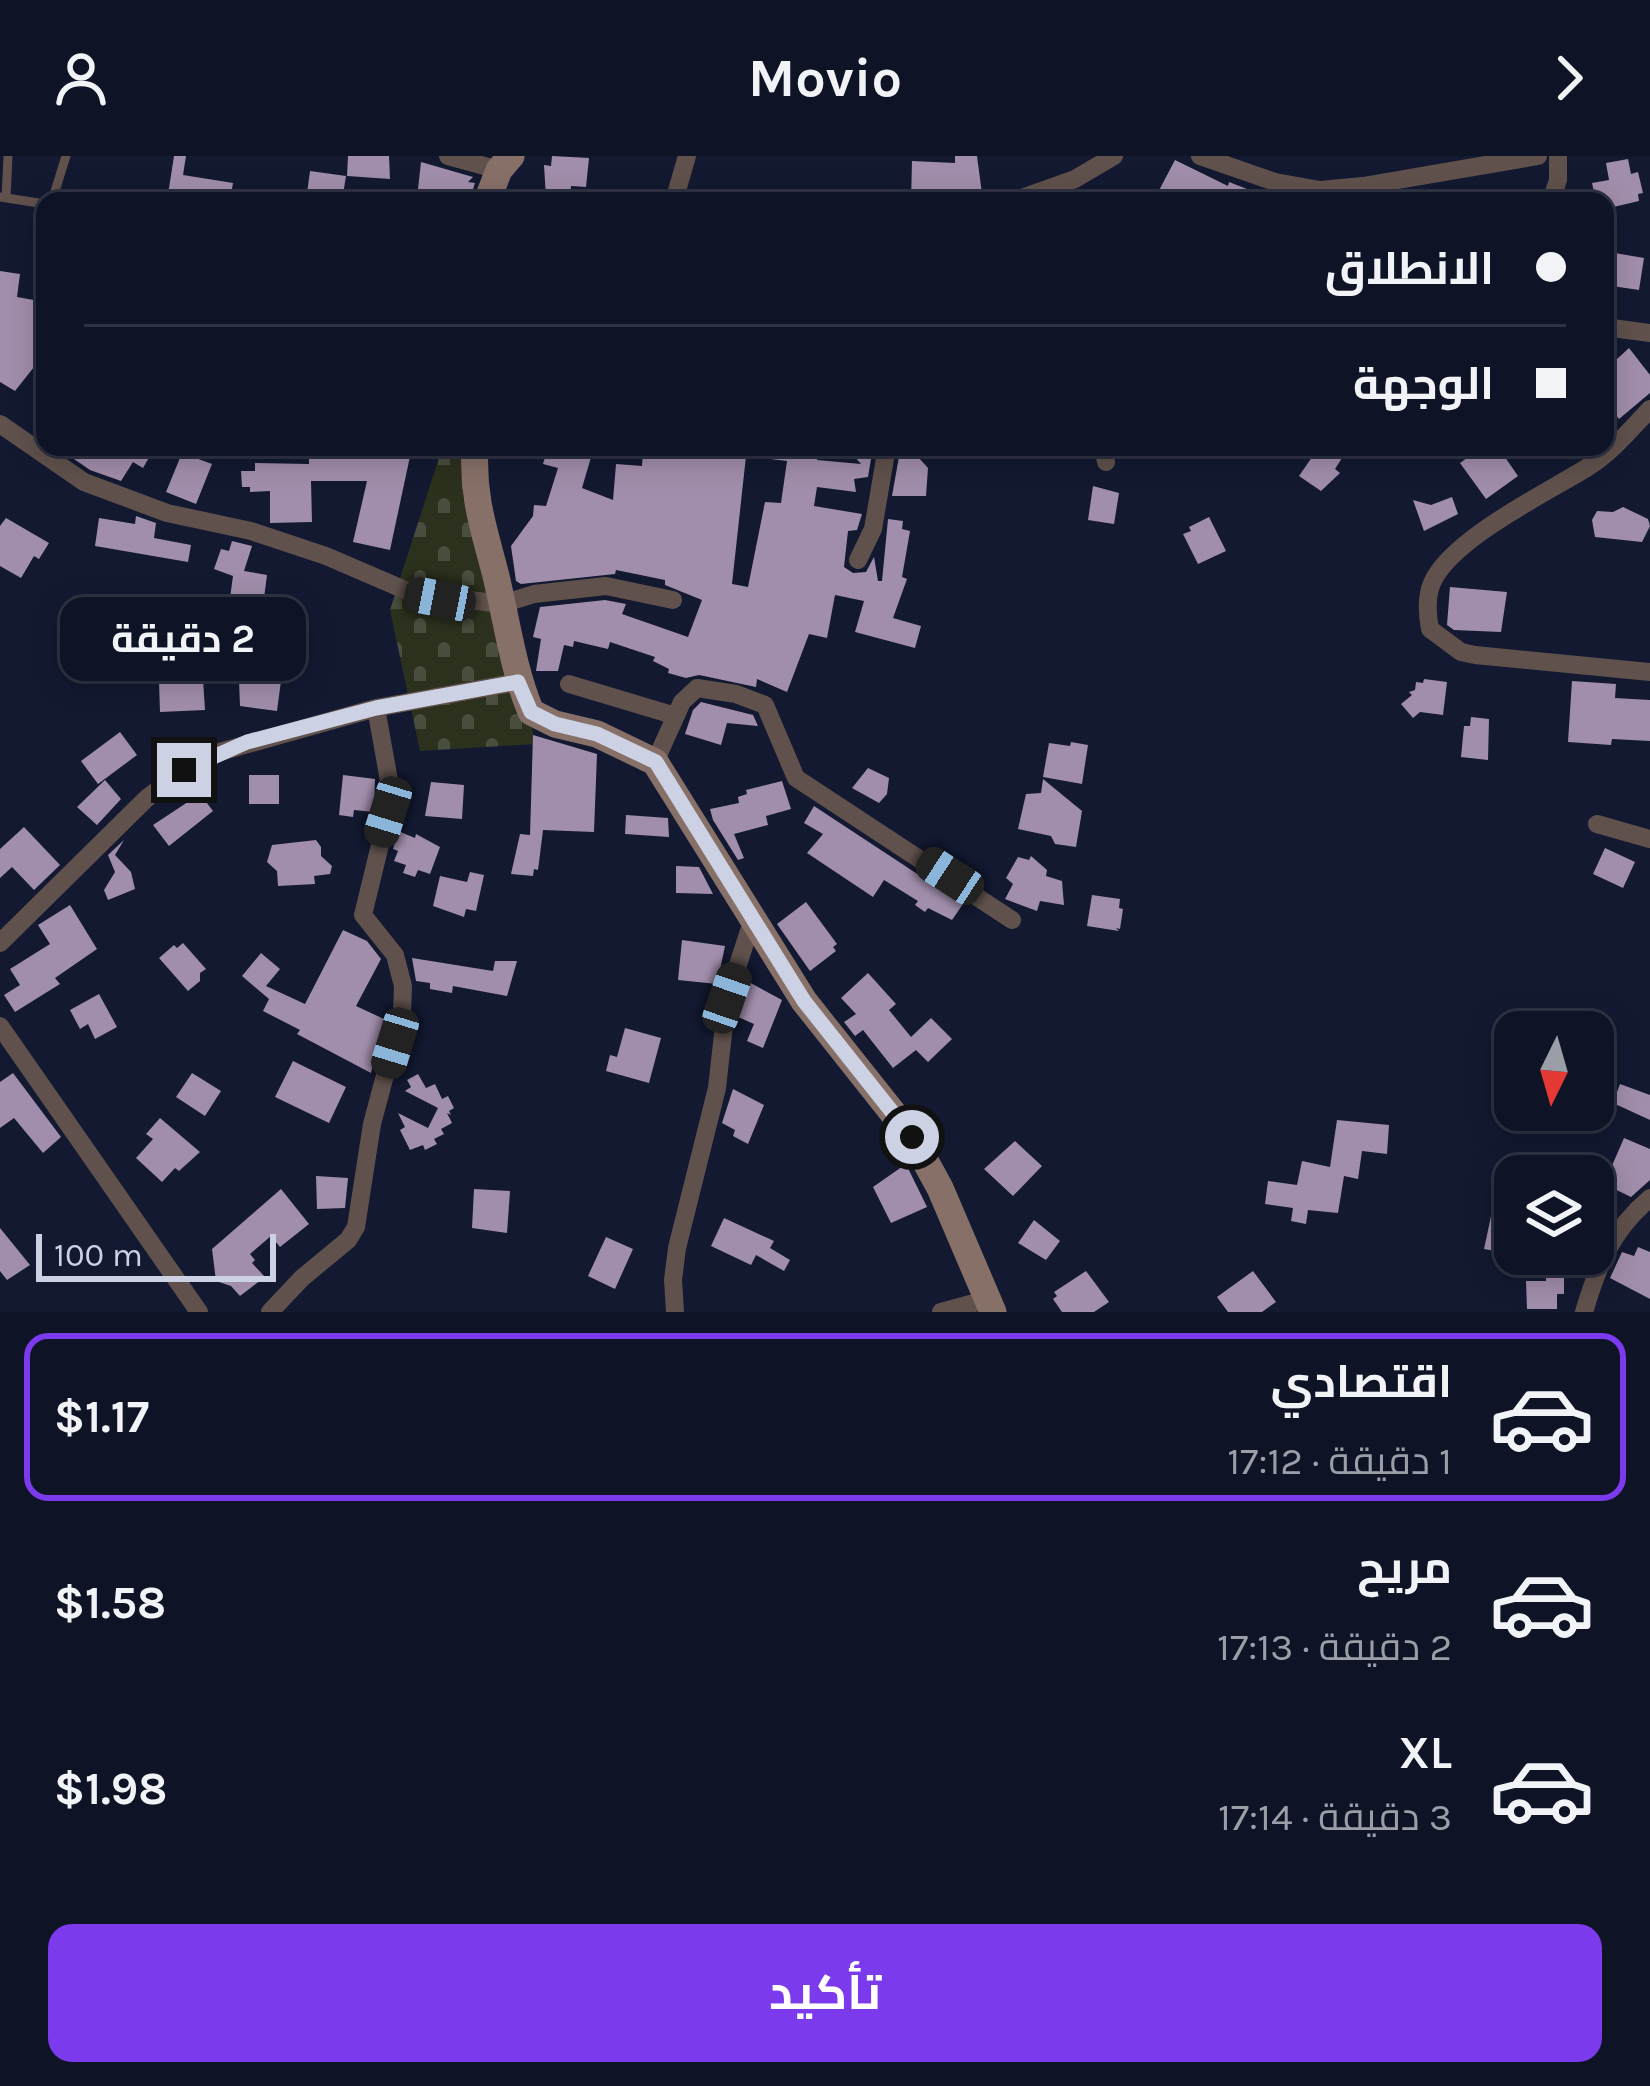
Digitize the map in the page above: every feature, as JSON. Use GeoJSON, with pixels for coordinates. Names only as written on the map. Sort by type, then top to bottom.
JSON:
{"type":"FeatureCollection","features":[{"type":"Feature","properties":{"kind":"street"},"geometry":{"type":"LineString","coordinates":[[448,156],[505,163],[491,192]]}},
{"type":"Feature","properties":{"kind":"street"},"geometry":{"type":"LineString","coordinates":[[677,192],[687,156]]}},
{"type":"Feature","properties":{"kind":"street"},"geometry":{"type":"LineString","coordinates":[[1037,192],[1114,156]]}},
{"type":"Feature","properties":{"kind":"street"},"geometry":{"type":"LineString","coordinates":[[1200,156],[1275,182],[1320,190],[1538,156]]}},
{"type":"Feature","properties":{"kind":"street"},"geometry":{"type":"LineString","coordinates":[[1402,179],[1408,156]]}},
{"type":"Feature","properties":{"kind":"street"},"geometry":{"type":"LineString","coordinates":[[1554,192],[1558,156]]}},
{"type":"Feature","properties":{"kind":"street"},"geometry":{"type":"LineString","coordinates":[[1614,328],[1650,333]]}},
{"type":"Feature","properties":{"kind":"street"},"geometry":{"type":"LineString","coordinates":[[1614,444],[1650,409]]}},
{"type":"Feature","properties":{"kind":"street"},"geometry":{"type":"LineString","coordinates":[[0,424],[36,449]]}},
{"type":"Feature","properties":{"kind":"street"},"geometry":{"type":"LineString","coordinates":[[46,456],[84,482],[143,504],[326,556],[412,593],[502,604],[534,594],[606,586],[673,599]]}},
{"type":"Feature","properties":{"kind":"street"},"geometry":{"type":"LineString","coordinates":[[475,456],[474,497],[518,682],[531,712],[555,724],[597,734],[656,762],[804,1001],[912,1137],[940,1188],[989,1306],[941,1312]]}},
{"type":"Feature","properties":{"kind":"street"},"geometry":{"type":"LineString","coordinates":[[858,560],[873,529],[885,456]]}},
{"type":"Feature","properties":{"kind":"street"},"geometry":{"type":"LineString","coordinates":[[1601,456],[1505,516],[1446,561],[1433,579],[1427,616],[1430,628],[1461,652],[1650,672]]}},
{"type":"Feature","properties":{"kind":"street"},"geometry":{"type":"LineString","coordinates":[[0,943],[147,798],[184,770],[247,742],[376,708],[518,682]]}},
{"type":"Feature","properties":{"kind":"street"},"geometry":{"type":"LineString","coordinates":[[569,684],[676,716]]}},
{"type":"Feature","properties":{"kind":"street"},"geometry":{"type":"LineString","coordinates":[[656,762],[682,703],[698,688],[765,705],[796,778],[1012,920]]}},
{"type":"Feature","properties":{"kind":"street"},"geometry":{"type":"LineString","coordinates":[[269,1312],[353,1234],[372,1124],[402,1012],[401,969],[363,915],[390,786],[376,708]]}},
{"type":"Feature","properties":{"kind":"street"},"geometry":{"type":"LineString","coordinates":[[1598,824],[1650,839]]}},
{"type":"Feature","properties":{"kind":"street"},"geometry":{"type":"LineString","coordinates":[[675,1312],[677,1248],[717,1088],[727,998],[752,922]]}},
{"type":"Feature","properties":{"kind":"street"},"geometry":{"type":"LineString","coordinates":[[0,1026],[199,1312]]}},
{"type":"Feature","properties":{"kind":"street"},"geometry":{"type":"LineString","coordinates":[[1584,1312],[1593,1276],[1609,1242],[1650,1198]]}},
{"type":"Feature","properties":{"kind":"lane"},"geometry":{"type":"LineString","coordinates":[[8,156],[3,197],[36,201]]}},
{"type":"Feature","properties":{"kind":"lane"},"geometry":{"type":"LineString","coordinates":[[52,192],[65,156]]}},
{"type":"Feature","properties":{"kind":"green space"},"geometry":{"type":"Polygon","coordinates":[[[439,456],[458,456],[466,460],[476,519],[536,744],[420,751],[390,610],[439,456]]]}},
{"type":"Feature","properties":{"kind":"building"},"geometry":{"type":"Polygon","coordinates":[[[174,156],[186,156],[183,175],[233,183],[232,192],[168,192],[174,156]]]}},
{"type":"Feature","properties":{"kind":"building"},"geometry":{"type":"Polygon","coordinates":[[[348,156],[389,156],[390,179],[347,176],[348,156]]]}},
{"type":"Feature","properties":{"kind":"building"},"geometry":{"type":"Polygon","coordinates":[[[552,156],[589,158],[586,187],[546,192],[544,165],[551,166],[552,156]]]}},
{"type":"Feature","properties":{"kind":"building"},"geometry":{"type":"Polygon","coordinates":[[[955,156],[977,156],[982,192],[911,192],[912,161],[955,163],[955,156]]]}},
{"type":"Feature","properties":{"kind":"building"},"geometry":{"type":"Polygon","coordinates":[[[1628,159],[1631,174],[1638,172],[1643,193],[1638,194],[1639,201],[1614,207],[1614,192],[1594,192],[1592,183],[1609,180],[1606,163],[1628,159]]]}},
{"type":"Feature","properties":{"kind":"building"},"geometry":{"type":"Polygon","coordinates":[[[1175,160],[1228,186],[1229,182],[1255,192],[1158,192],[1175,160]]]}},
{"type":"Feature","properties":{"kind":"building"},"geometry":{"type":"Polygon","coordinates":[[[421,162],[473,177],[468,182],[475,183],[472,192],[418,189],[421,162]]]}},
{"type":"Feature","properties":{"kind":"building"},"geometry":{"type":"Polygon","coordinates":[[[310,171],[346,176],[343,192],[307,192],[310,171]]]}},
{"type":"Feature","properties":{"kind":"building"},"geometry":{"type":"Polygon","coordinates":[[[1614,253],[1644,258],[1639,290],[1614,286],[1614,253]]]}},
{"type":"Feature","properties":{"kind":"building"},"geometry":{"type":"Polygon","coordinates":[[[0,271],[20,274],[17,297],[36,300],[36,361],[15,391],[0,382],[0,271]]]}},
{"type":"Feature","properties":{"kind":"building"},"geometry":{"type":"Polygon","coordinates":[[[1629,348],[1650,375],[1650,393],[1619,419],[1614,413],[1614,362],[1629,348]]]}},
{"type":"Feature","properties":{"kind":"building"},"geometry":{"type":"Polygon","coordinates":[[[150,456],[143,468],[133,462],[121,481],[74,459],[150,456]]]}},
{"type":"Feature","properties":{"kind":"building"},"geometry":{"type":"Polygon","coordinates":[[[181,456],[212,464],[196,504],[166,492],[181,456]]]}},
{"type":"Feature","properties":{"kind":"building"},"geometry":{"type":"Polygon","coordinates":[[[309,456],[410,456],[390,550],[353,542],[367,481],[311,481],[312,522],[270,523],[270,491],[250,492],[250,487],[242,487],[241,471],[255,471],[255,463],[309,464],[309,456]]]}},
{"type":"Feature","properties":{"kind":"building"},"geometry":{"type":"Polygon","coordinates":[[[545,456],[591,456],[582,488],[613,500],[616,464],[642,466],[643,456],[746,456],[818,456],[817,460],[861,464],[854,456],[872,456],[868,477],[854,479],[856,492],[817,487],[814,506],[862,514],[857,530],[848,531],[844,567],[853,573],[866,572],[874,557],[878,581],[882,581],[888,519],[903,521],[902,529],[910,531],[902,577],[907,579],[893,618],[921,626],[915,648],[855,632],[864,601],[835,595],[827,638],[809,634],[787,692],[757,679],[756,687],[668,673],[669,669],[653,661],[655,657],[610,642],[608,649],[574,641],[573,647],[564,645],[558,671],[536,671],[541,639],[533,637],[540,607],[605,600],[626,604],[622,614],[688,637],[702,600],[665,585],[665,580],[616,570],[615,574],[516,581],[511,546],[533,516],[534,505],[546,506],[558,468],[543,464],[545,456]],[[746,456],[732,584],[748,587],[765,502],[781,503],[787,461],[746,456]]]}},
{"type":"Feature","properties":{"kind":"building"},"geometry":{"type":"Polygon","coordinates":[[[899,456],[919,458],[928,468],[926,496],[892,496],[899,456]]]}},
{"type":"Feature","properties":{"kind":"building"},"geometry":{"type":"Polygon","coordinates":[[[1313,456],[1343,456],[1335,469],[1340,473],[1321,491],[1299,476],[1313,456]]]}},
{"type":"Feature","properties":{"kind":"building"},"geometry":{"type":"Polygon","coordinates":[[[1470,456],[1504,456],[1518,476],[1486,499],[1460,463],[1470,456]]]}},
{"type":"Feature","properties":{"kind":"building"},"geometry":{"type":"Polygon","coordinates":[[[1093,486],[1119,493],[1114,524],[1088,520],[1093,486]]]}},
{"type":"Feature","properties":{"kind":"building"},"geometry":{"type":"Polygon","coordinates":[[[1452,497],[1458,514],[1424,531],[1413,500],[1431,505],[1452,497]]]}},
{"type":"Feature","properties":{"kind":"building"},"geometry":{"type":"Polygon","coordinates":[[[1623,507],[1648,519],[1650,526],[1642,542],[1595,537],[1592,520],[1597,511],[1623,507]]]}},
{"type":"Feature","properties":{"kind":"building"},"geometry":{"type":"Polygon","coordinates":[[[136,516],[156,523],[154,538],[191,545],[188,562],[95,546],[99,518],[135,524],[136,516]]]}},
{"type":"Feature","properties":{"kind":"building"},"geometry":{"type":"Polygon","coordinates":[[[1209,517],[1226,551],[1198,564],[1183,534],[1209,517]]]}},
{"type":"Feature","properties":{"kind":"building"},"geometry":{"type":"Polygon","coordinates":[[[6,518],[49,543],[21,578],[0,566],[0,526],[6,518]]]}},
{"type":"Feature","properties":{"kind":"building"},"geometry":{"type":"Polygon","coordinates":[[[232,541],[252,546],[244,571],[267,575],[260,629],[226,627],[233,576],[214,569],[221,549],[229,551],[232,541]]]}},
{"type":"Feature","properties":{"kind":"building"},"geometry":{"type":"Polygon","coordinates":[[[1450,587],[1507,592],[1501,632],[1454,630],[1447,625],[1450,587]]]}},
{"type":"Feature","properties":{"kind":"building"},"geometry":{"type":"Polygon","coordinates":[[[247,659],[291,663],[290,674],[281,681],[277,711],[240,706],[239,680],[244,681],[247,659]]]}},
{"type":"Feature","properties":{"kind":"building"},"geometry":{"type":"Polygon","coordinates":[[[197,672],[197,679],[203,679],[205,710],[160,712],[159,681],[197,672]]]}},
{"type":"Feature","properties":{"kind":"building"},"geometry":{"type":"Polygon","coordinates":[[[1572,681],[1616,684],[1615,698],[1650,700],[1650,741],[1568,742],[1572,681]]]}},
{"type":"Feature","properties":{"kind":"building"},"geometry":{"type":"Polygon","coordinates":[[[1416,682],[1447,682],[1443,715],[1420,712],[1413,718],[1401,704],[1412,695],[1409,692],[1415,690],[1416,682]]]}},
{"type":"Feature","properties":{"kind":"building"},"geometry":{"type":"Polygon","coordinates":[[[701,702],[753,715],[758,726],[727,723],[721,745],[685,734],[701,702]]]}},
{"type":"Feature","properties":{"kind":"building"},"geometry":{"type":"Polygon","coordinates":[[[1471,717],[1489,719],[1488,760],[1461,757],[1464,726],[1470,726],[1471,717]]]}},
{"type":"Feature","properties":{"kind":"building"},"geometry":{"type":"Polygon","coordinates":[[[120,732],[137,755],[98,784],[81,761],[120,732]]]}},
{"type":"Feature","properties":{"kind":"building"},"geometry":{"type":"Polygon","coordinates":[[[533,735],[597,754],[594,832],[543,830],[538,870],[534,869],[533,876],[511,874],[520,834],[530,835],[533,735]]]}},
{"type":"Feature","properties":{"kind":"building"},"geometry":{"type":"Polygon","coordinates":[[[1071,742],[1088,745],[1082,784],[1043,777],[1049,743],[1070,746],[1071,742]]]}},
{"type":"Feature","properties":{"kind":"building"},"geometry":{"type":"Polygon","coordinates":[[[868,768],[889,778],[887,794],[879,803],[852,788],[868,768]]]}},
{"type":"Feature","properties":{"kind":"building"},"geometry":{"type":"Polygon","coordinates":[[[249,775],[279,775],[279,804],[249,804],[249,775]]]}},
{"type":"Feature","properties":{"kind":"building"},"geometry":{"type":"Polygon","coordinates":[[[343,775],[375,779],[374,812],[354,810],[353,817],[339,815],[343,775]]]}},
{"type":"Feature","properties":{"kind":"building"},"geometry":{"type":"Polygon","coordinates":[[[1043,779],[1082,811],[1076,847],[1018,829],[1026,794],[1041,793],[1043,779]]]}},
{"type":"Feature","properties":{"kind":"building"},"geometry":{"type":"Polygon","coordinates":[[[105,780],[121,799],[97,825],[77,807],[105,780]]]}},
{"type":"Feature","properties":{"kind":"building"},"geometry":{"type":"Polygon","coordinates":[[[782,781],[791,809],[766,816],[768,825],[734,834],[744,858],[738,860],[710,809],[739,803],[738,797],[747,794],[746,790],[782,781]]]}},
{"type":"Feature","properties":{"kind":"building"},"geometry":{"type":"Polygon","coordinates":[[[431,782],[464,785],[462,819],[425,816],[431,782]]]}},
{"type":"Feature","properties":{"kind":"building"},"geometry":{"type":"Polygon","coordinates":[[[200,794],[213,811],[169,846],[153,825],[200,794]]]}},
{"type":"Feature","properties":{"kind":"building"},"geometry":{"type":"Polygon","coordinates":[[[814,806],[963,904],[952,920],[928,908],[925,912],[915,905],[918,901],[884,880],[873,897],[807,853],[823,834],[804,823],[814,806]]]}},
{"type":"Feature","properties":{"kind":"building"},"geometry":{"type":"Polygon","coordinates":[[[626,815],[668,818],[669,837],[625,834],[626,815]]]}},
{"type":"Feature","properties":{"kind":"building"},"geometry":{"type":"Polygon","coordinates":[[[24,827],[60,865],[34,890],[12,867],[0,878],[0,849],[24,827]]]}},
{"type":"Feature","properties":{"kind":"building"},"geometry":{"type":"Polygon","coordinates":[[[398,831],[415,838],[416,834],[440,847],[430,874],[403,873],[406,865],[394,861],[398,831]]]}},
{"type":"Feature","properties":{"kind":"building"},"geometry":{"type":"Polygon","coordinates":[[[124,840],[115,855],[131,872],[135,889],[108,900],[104,890],[115,872],[108,855],[124,840]]]}},
{"type":"Feature","properties":{"kind":"building"},"geometry":{"type":"Polygon","coordinates":[[[316,840],[321,856],[332,866],[330,874],[314,876],[315,884],[278,886],[277,871],[267,862],[272,845],[316,840]]]}},
{"type":"Feature","properties":{"kind":"building"},"geometry":{"type":"Polygon","coordinates":[[[1605,848],[1635,862],[1623,888],[1593,874],[1605,848]]]}},
{"type":"Feature","properties":{"kind":"building"},"geometry":{"type":"Polygon","coordinates":[[[1031,856],[1047,870],[1046,876],[1062,881],[1064,905],[1040,901],[1037,911],[1005,899],[1013,884],[1006,878],[1018,857],[1029,860],[1031,856]]]}},
{"type":"Feature","properties":{"kind":"building"},"geometry":{"type":"Polygon","coordinates":[[[676,866],[699,867],[713,894],[676,893],[676,866]]]}},
{"type":"Feature","properties":{"kind":"building"},"geometry":{"type":"Polygon","coordinates":[[[470,872],[484,875],[476,911],[466,909],[464,917],[433,906],[440,876],[467,882],[470,872]]]}},
{"type":"Feature","properties":{"kind":"building"},"geometry":{"type":"Polygon","coordinates":[[[1092,895],[1120,899],[1119,931],[1087,926],[1092,895]]]}},
{"type":"Feature","properties":{"kind":"building"},"geometry":{"type":"Polygon","coordinates":[[[806,902],[837,944],[836,951],[810,971],[777,924],[806,902]]]}},
{"type":"Feature","properties":{"kind":"building"},"geometry":{"type":"Polygon","coordinates":[[[70,905],[97,949],[55,978],[60,984],[15,1012],[4,995],[20,985],[10,969],[50,944],[38,925],[70,905]]]}},
{"type":"Feature","properties":{"kind":"building"},"geometry":{"type":"Polygon","coordinates":[[[343,930],[367,941],[381,959],[356,1006],[384,1019],[371,1073],[263,1011],[269,999],[242,976],[261,953],[280,969],[266,986],[305,1004],[343,930]]]}},
{"type":"Feature","properties":{"kind":"building"},"geometry":{"type":"Polygon","coordinates":[[[682,940],[725,946],[717,984],[678,980],[682,940]]]}},
{"type":"Feature","properties":{"kind":"building"},"geometry":{"type":"Polygon","coordinates":[[[183,943],[206,969],[188,991],[159,958],[183,943]]]}},
{"type":"Feature","properties":{"kind":"building"},"geometry":{"type":"Polygon","coordinates":[[[412,958],[493,971],[495,961],[517,961],[507,996],[453,986],[452,993],[430,989],[430,983],[416,981],[412,958]]]}},
{"type":"Feature","properties":{"kind":"building"},"geometry":{"type":"Polygon","coordinates":[[[868,973],[896,1004],[889,1010],[911,1037],[931,1018],[952,1039],[928,1062],[916,1050],[893,1068],[863,1030],[855,1036],[844,1022],[856,1014],[841,998],[868,973]]]}},
{"type":"Feature","properties":{"kind":"building"},"geometry":{"type":"Polygon","coordinates":[[[747,981],[782,1000],[763,1048],[747,1041],[754,1024],[738,1017],[747,981]]]}},
{"type":"Feature","properties":{"kind":"building"},"geometry":{"type":"Polygon","coordinates":[[[99,994],[117,1027],[95,1039],[88,1024],[80,1029],[70,1010],[99,994]]]}},
{"type":"Feature","properties":{"kind":"building"},"geometry":{"type":"Polygon","coordinates":[[[625,1028],[661,1038],[649,1083],[606,1071],[610,1055],[617,1057],[625,1028]]]}},
{"type":"Feature","properties":{"kind":"building"},"geometry":{"type":"Polygon","coordinates":[[[293,1061],[346,1087],[329,1123],[275,1097],[293,1061]]]}},
{"type":"Feature","properties":{"kind":"building"},"geometry":{"type":"Polygon","coordinates":[[[13,1073],[61,1137],[43,1153],[14,1118],[0,1128],[0,1082],[13,1073]]]}},
{"type":"Feature","properties":{"kind":"building"},"geometry":{"type":"Polygon","coordinates":[[[192,1073],[221,1091],[205,1116],[176,1097],[192,1073]]]}},
{"type":"Feature","properties":{"kind":"building"},"geometry":{"type":"Polygon","coordinates":[[[418,1074],[426,1088],[435,1084],[442,1099],[448,1096],[454,1108],[451,1115],[447,1113],[452,1123],[434,1139],[437,1144],[410,1150],[398,1113],[428,1128],[438,1108],[405,1091],[411,1087],[407,1080],[418,1074]]]}},
{"type":"Feature","properties":{"kind":"building"},"geometry":{"type":"Polygon","coordinates":[[[1620,1084],[1650,1095],[1650,1120],[1614,1103],[1620,1084]]]}},
{"type":"Feature","properties":{"kind":"building"},"geometry":{"type":"Polygon","coordinates":[[[733,1089],[764,1105],[748,1144],[722,1123],[733,1089]]]}},
{"type":"Feature","properties":{"kind":"building"},"geometry":{"type":"Polygon","coordinates":[[[160,1118],[200,1152],[162,1182],[136,1158],[153,1139],[146,1134],[160,1118]]]}},
{"type":"Feature","properties":{"kind":"building"},"geometry":{"type":"Polygon","coordinates":[[[1337,1120],[1389,1125],[1387,1154],[1362,1151],[1358,1179],[1344,1176],[1338,1213],[1308,1210],[1306,1224],[1291,1221],[1293,1208],[1265,1204],[1268,1181],[1297,1185],[1302,1161],[1330,1167],[1337,1120]]]}},
{"type":"Feature","properties":{"kind":"building"},"geometry":{"type":"Polygon","coordinates":[[[1624,1138],[1650,1149],[1650,1180],[1631,1197],[1614,1189],[1614,1161],[1624,1138]]]}},
{"type":"Feature","properties":{"kind":"building"},"geometry":{"type":"Polygon","coordinates":[[[1015,1141],[1042,1166],[1013,1196],[984,1169],[1015,1141]]]}},
{"type":"Feature","properties":{"kind":"building"},"geometry":{"type":"Polygon","coordinates":[[[906,1164],[927,1207],[891,1223],[873,1187],[906,1164]]]}},
{"type":"Feature","properties":{"kind":"building"},"geometry":{"type":"Polygon","coordinates":[[[316,1176],[348,1178],[345,1208],[317,1209],[316,1176]]]}},
{"type":"Feature","properties":{"kind":"building"},"geometry":{"type":"Polygon","coordinates":[[[281,1189],[309,1224],[280,1247],[271,1236],[250,1254],[265,1277],[240,1296],[231,1286],[216,1281],[212,1249],[281,1189]]]}},
{"type":"Feature","properties":{"kind":"building"},"geometry":{"type":"Polygon","coordinates":[[[474,1189],[510,1191],[507,1233],[472,1228],[474,1189]]]}},
{"type":"Feature","properties":{"kind":"building"},"geometry":{"type":"Polygon","coordinates":[[[1493,1207],[1494,1251],[1484,1249],[1493,1207]]]}},
{"type":"Feature","properties":{"kind":"building"},"geometry":{"type":"Polygon","coordinates":[[[724,1218],[774,1241],[770,1248],[790,1260],[784,1271],[756,1255],[751,1265],[711,1246],[724,1218]]]}},
{"type":"Feature","properties":{"kind":"building"},"geometry":{"type":"Polygon","coordinates":[[[1034,1220],[1060,1241],[1046,1260],[1018,1243],[1034,1220]]]}},
{"type":"Feature","properties":{"kind":"building"},"geometry":{"type":"Polygon","coordinates":[[[0,1228],[30,1265],[7,1280],[0,1271],[0,1228]]]}},
{"type":"Feature","properties":{"kind":"building"},"geometry":{"type":"Polygon","coordinates":[[[606,1237],[633,1249],[615,1289],[588,1276],[606,1237]]]}},
{"type":"Feature","properties":{"kind":"building"},"geometry":{"type":"Polygon","coordinates":[[[1638,1247],[1650,1252],[1650,1299],[1610,1278],[1622,1252],[1634,1256],[1638,1247]]]}},
{"type":"Feature","properties":{"kind":"building"},"geometry":{"type":"Polygon","coordinates":[[[1086,1271],[1109,1302],[1094,1312],[1062,1312],[1054,1292],[1086,1271]]]}},
{"type":"Feature","properties":{"kind":"building"},"geometry":{"type":"Polygon","coordinates":[[[1253,1271],[1276,1302],[1262,1312],[1228,1312],[1217,1297],[1253,1271]]]}},
{"type":"Feature","properties":{"kind":"building"},"geometry":{"type":"Polygon","coordinates":[[[1546,1275],[1564,1275],[1564,1294],[1557,1294],[1557,1309],[1527,1309],[1526,1281],[1546,1281],[1546,1275]]]}},
{"type":"Feature","properties":{"kind":"route"},"geometry":{"type":"LineString","coordinates":[[184,770],[247,742],[376,708],[518,682],[531,712],[555,724],[597,734],[656,762],[804,1001],[912,1137]]}}]}
